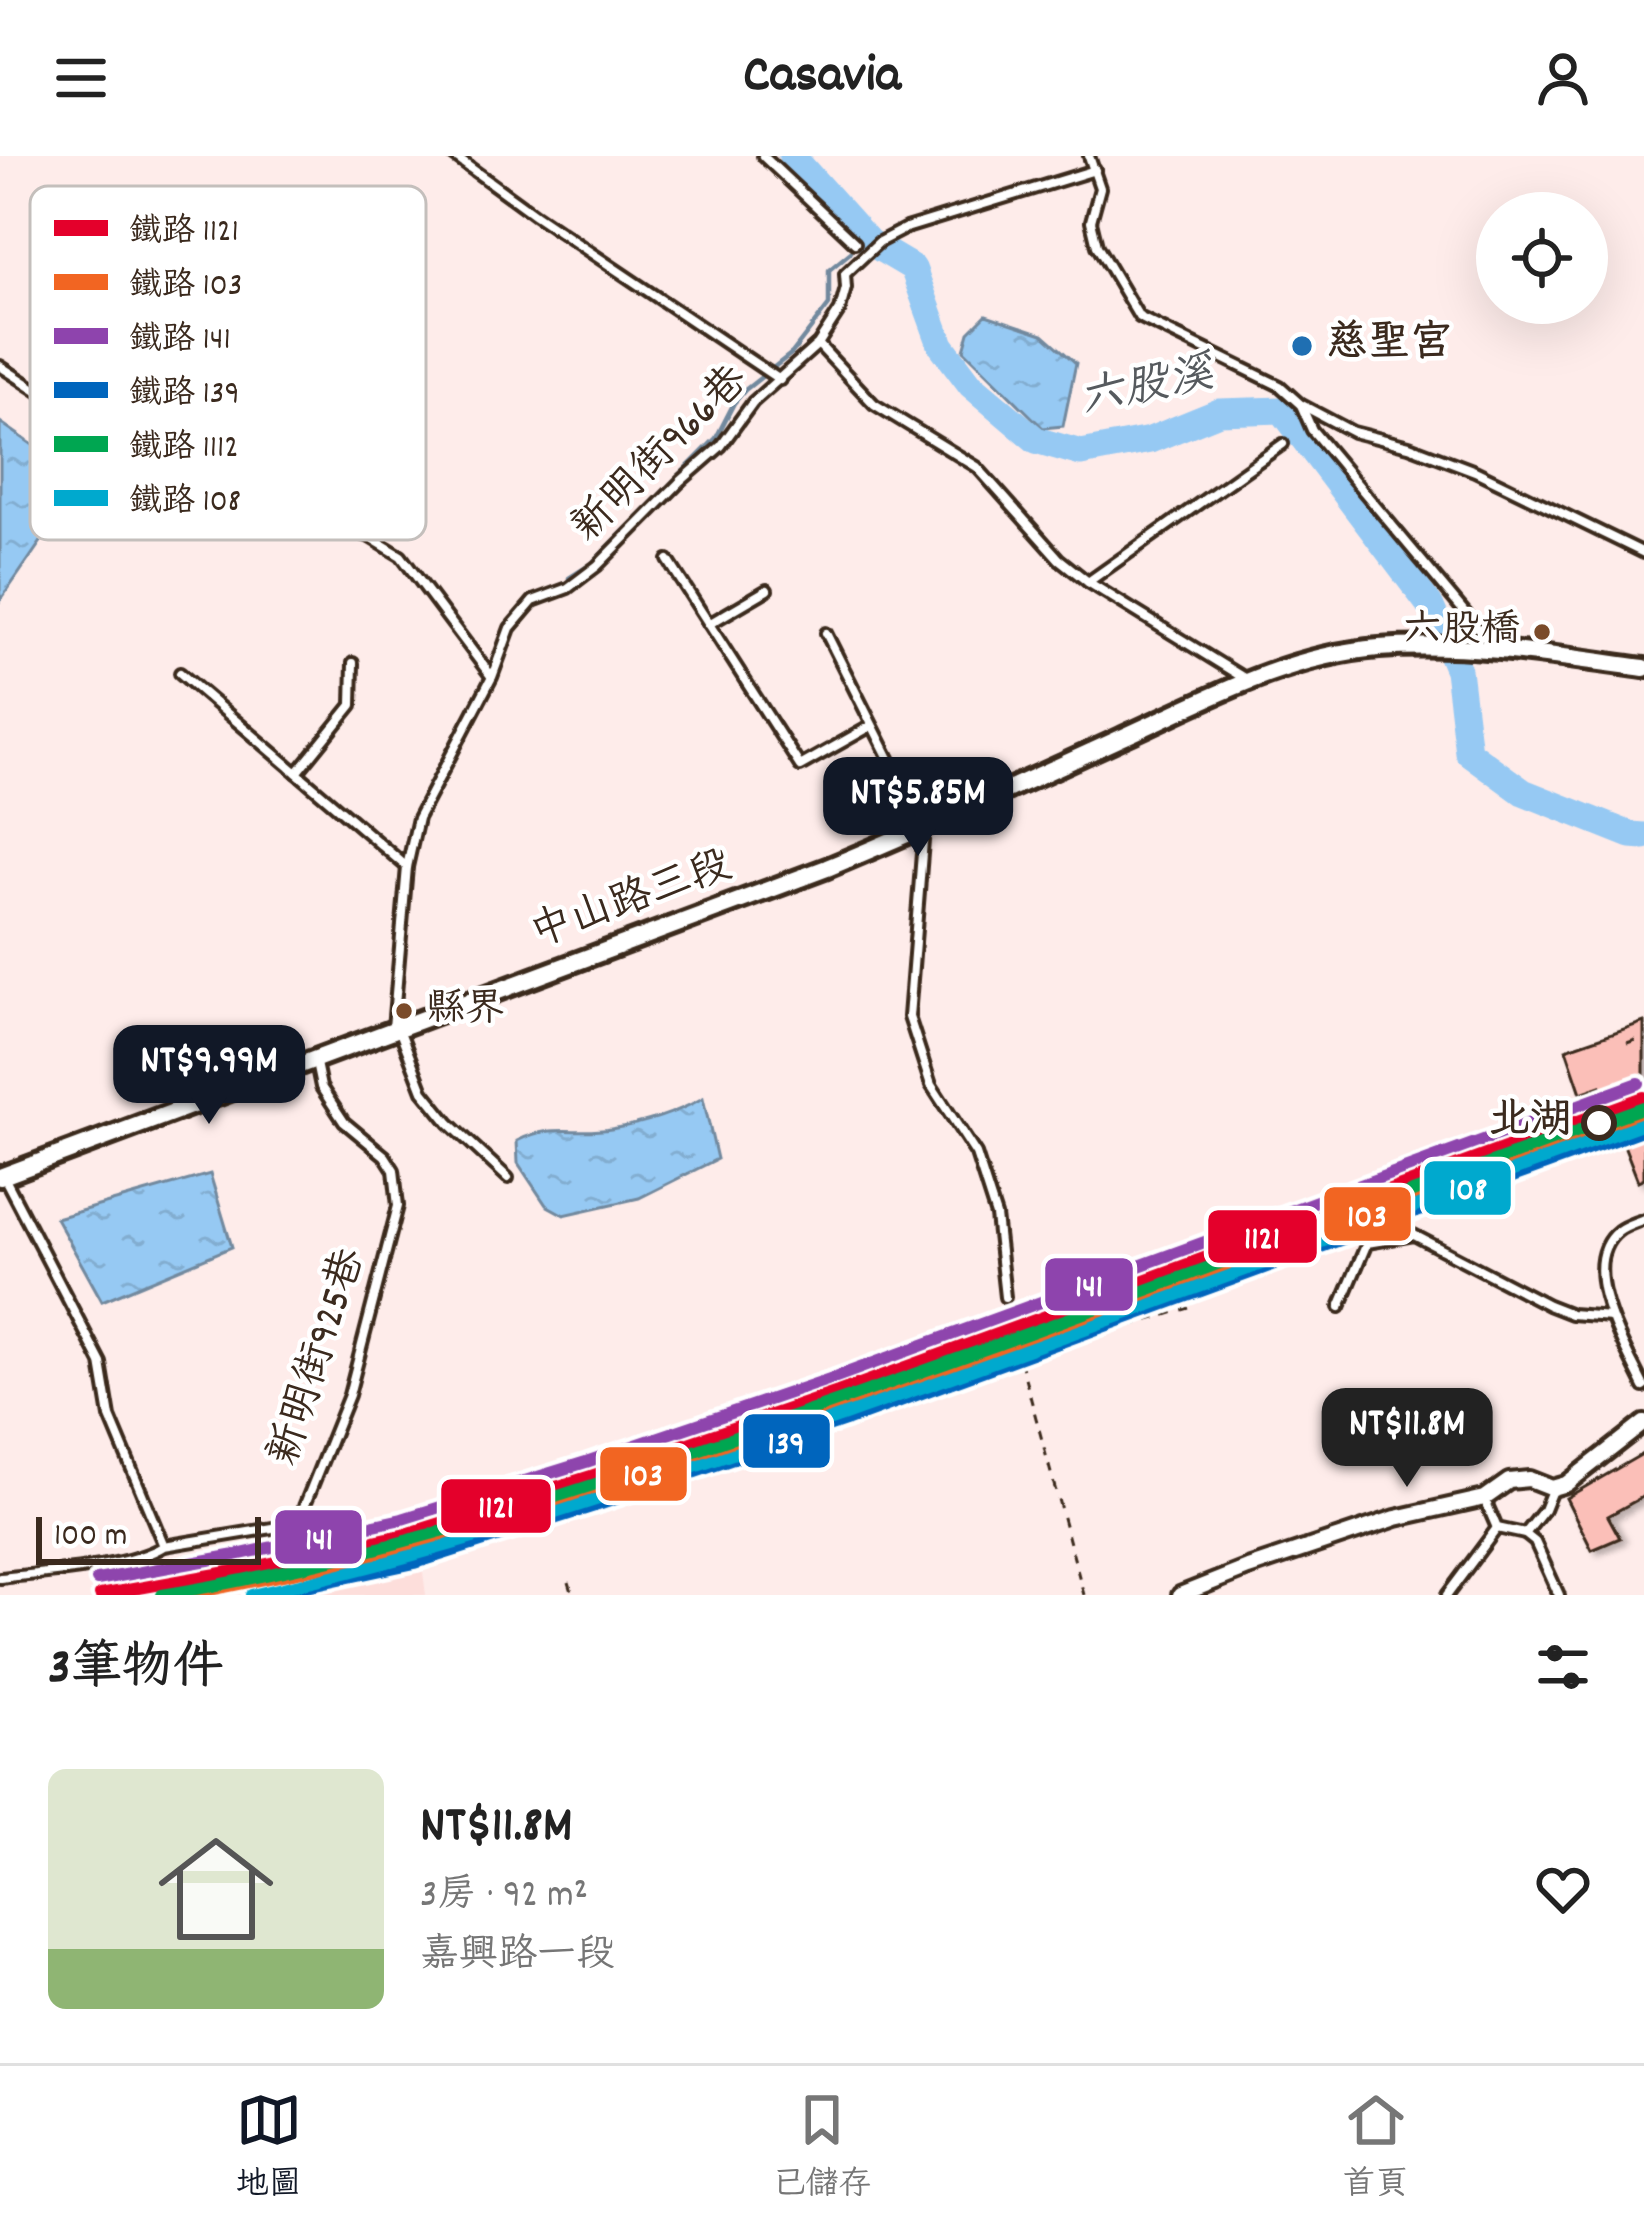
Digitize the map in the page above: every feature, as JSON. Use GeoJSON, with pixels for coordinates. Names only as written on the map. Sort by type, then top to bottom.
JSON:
{"type":"FeatureCollection","features":[{"type":"Feature","properties":{"kind":"street","name":"中山路三段"},"geometry":{"type":"LineString","coordinates":[[2,1176],[827,868],[1249,680],[1317,658],[1378,649],[1494,647]]}},
{"type":"Feature","properties":{"kind":"street"},"geometry":{"type":"LineString","coordinates":[[1494,647],[1644,668]]}},
{"type":"Feature","properties":{"kind":"street"},"geometry":{"type":"LineString","coordinates":[[1180,1595],[1396,1518],[1485,1498],[1508,1481],[1528,1479],[1552,1488],[1566,1484],[1644,1423]]}},
{"type":"Feature","properties":{"kind":"lane"},"geometry":{"type":"LineString","coordinates":[[454,156],[780,380]]}},
{"type":"Feature","properties":{"kind":"lane"},"geometry":{"type":"LineString","coordinates":[[763,156],[855,243]]}},
{"type":"Feature","properties":{"kind":"lane"},"geometry":{"type":"LineString","coordinates":[[1089,156],[1100,188],[1090,221],[1097,246],[1139,317],[1280,386],[1300,404],[1353,432],[1409,446],[1475,471],[1644,553]]}},
{"type":"Feature","properties":{"kind":"lane","name":"新明街966巷"},"geometry":{"type":"LineString","coordinates":[[396,1029],[407,867],[418,818],[492,677],[510,628],[533,601],[568,587],[597,566],[722,446],[753,402],[818,344],[840,310],[845,274],[879,242],[907,228],[1095,170]]}},
{"type":"Feature","properties":{"kind":"lane"},"geometry":{"type":"LineString","coordinates":[[818,344],[874,404],[977,467],[1060,560],[1249,680]]}},
{"type":"Feature","properties":{"kind":"lane"},"geometry":{"type":"LineString","coordinates":[[0,365],[30,385]]}},
{"type":"Feature","properties":{"kind":"lane"},"geometry":{"type":"LineString","coordinates":[[1300,404],[1312,430],[1494,647]]}},
{"type":"Feature","properties":{"kind":"lane"},"geometry":{"type":"LineString","coordinates":[[1088,581],[1283,444]]}},
{"type":"Feature","properties":{"kind":"lane"},"geometry":{"type":"LineString","coordinates":[[375,540],[401,556],[492,677]]}},
{"type":"Feature","properties":{"kind":"lane"},"geometry":{"type":"LineString","coordinates":[[668,560],[800,766],[871,726]]}},
{"type":"Feature","properties":{"kind":"lane"},"geometry":{"type":"LineString","coordinates":[[709,624],[767,590]]}},
{"type":"Feature","properties":{"kind":"lane"},"geometry":{"type":"LineString","coordinates":[[826,633],[924,828],[909,1017],[931,1085],[976,1154],[996,1216],[1005,1297]]}},
{"type":"Feature","properties":{"kind":"lane"},"geometry":{"type":"LineString","coordinates":[[297,773],[352,705],[353,663]]}},
{"type":"Feature","properties":{"kind":"lane"},"geometry":{"type":"LineString","coordinates":[[180,673],[407,867]]}},
{"type":"Feature","properties":{"kind":"lane"},"geometry":{"type":"LineString","coordinates":[[396,1029],[423,1091],[449,1123],[508,1178]]}},
{"type":"Feature","properties":{"kind":"lane","name":"新明街925巷"},"geometry":{"type":"LineString","coordinates":[[164,1546],[297,1524],[349,1395],[398,1206],[398,1185],[385,1156],[344,1122],[321,1087],[315,1059]]}},
{"type":"Feature","properties":{"kind":"lane"},"geometry":{"type":"LineString","coordinates":[[0,1578],[87,1568],[164,1546],[110,1417],[101,1363],[2,1176]]}},
{"type":"Feature","properties":{"kind":"lane"},"geometry":{"type":"LineString","coordinates":[[1644,1220],[1622,1228],[1602,1257],[1611,1317],[1644,1387]]}},
{"type":"Feature","properties":{"kind":"lane"},"geometry":{"type":"LineString","coordinates":[[1340,1307],[1367,1243],[1414,1235],[1548,1305],[1611,1317]]}},
{"type":"Feature","properties":{"kind":"lane"},"geometry":{"type":"LineString","coordinates":[[1526,1534],[1544,1510],[1552,1488]]}},
{"type":"Feature","properties":{"kind":"lane"},"geometry":{"type":"LineString","coordinates":[[1485,1498],[1497,1528]]}},
{"type":"Feature","properties":{"kind":"lane"},"geometry":{"type":"LineString","coordinates":[[1497,1528],[1526,1534],[1535,1542],[1559,1595]]}},
{"type":"Feature","properties":{"kind":"lane"},"geometry":{"type":"LineString","coordinates":[[1447,1595],[1497,1528]]}},
{"type":"Feature","properties":{"kind":"path"},"geometry":{"type":"LineString","coordinates":[[1627,1043],[1644,1037]]}},
{"type":"Feature","properties":{"kind":"path"},"geometry":{"type":"LineString","coordinates":[[1517,1140],[1644,1094]]}},
{"type":"Feature","properties":{"kind":"path"},"geometry":{"type":"LineString","coordinates":[[1532,1162],[1644,1121]]}},
{"type":"Feature","properties":{"kind":"path"},"geometry":{"type":"LineString","coordinates":[[1084,1595],[1020,1360],[1189,1309]]}},
{"type":"Feature","properties":{"kind":"path"},"geometry":{"type":"LineString","coordinates":[[569,1582],[573,1595]]}},
{"type":"Feature","properties":{"kind":"shaded area"},"geometry":{"type":"Polygon","coordinates":[[[420,1549],[426,1595],[106,1595],[420,1549]]]}},
{"type":"Feature","properties":{"kind":"water"},"geometry":{"type":"Polygon","coordinates":[[[986,315],[1043,334],[1076,363],[1063,426],[1043,428],[964,350],[969,332],[986,315]]]}},
{"type":"Feature","properties":{"kind":"water"},"geometry":{"type":"Polygon","coordinates":[[[0,422],[30,443],[30,540],[42,540],[0,601],[0,422]]]}},
{"type":"Feature","properties":{"kind":"water"},"geometry":{"type":"Polygon","coordinates":[[[703,1098],[717,1159],[639,1198],[564,1215],[546,1205],[518,1163],[517,1141],[529,1136],[623,1127],[703,1098]]]}},
{"type":"Feature","properties":{"kind":"water"},"geometry":{"type":"Polygon","coordinates":[[[210,1174],[232,1247],[102,1301],[56,1218],[210,1174]]]}},
{"type":"Feature","properties":{"kind":"building"},"geometry":{"type":"Polygon","coordinates":[[[1644,1022],[1644,1178],[1638,1181],[1601,1086],[1581,1093],[1566,1049],[1644,1022]]]}},
{"type":"Feature","properties":{"kind":"building"},"geometry":{"type":"Polygon","coordinates":[[[1644,1453],[1644,1496],[1608,1516],[1620,1538],[1592,1550],[1566,1498],[1644,1453]]]}},
{"type":"Feature","properties":{"kind":"waterway","name":"六股溪"},"geometry":{"type":"LineString","coordinates":[[792,156],[869,242],[913,268],[941,345],[971,385],[1036,440],[1081,453],[1150,440],[1219,412],[1282,410],[1431,607],[1458,670],[1468,752],[1523,792],[1644,836]]}},
{"type":"Feature","properties":{"kind":"waterway","name":"六股溪"},"geometry":{"type":"LineString","coordinates":[[864,245],[869,242]]}},
{"type":"Feature","properties":{"kind":"waterway"},"geometry":{"type":"LineString","coordinates":[[569,578],[591,564],[716,438],[745,390],[792,353],[829,305],[829,270],[851,252]]}},
{"type":"Feature","properties":{"kind":"rail line","name":"141"},"geometry":{"type":"LineString","coordinates":[[97,1580],[402,1519],[586,1462],[833,1378],[1639,1083]]}},
{"type":"Feature","properties":{"kind":"rail line","name":"1121"},"geometry":{"type":"LineString","coordinates":[[100,1595],[406,1534],[591,1476],[838,1392],[1644,1097]]}},
{"type":"Feature","properties":{"kind":"rail line","name":"1112"},"geometry":{"type":"LineString","coordinates":[[162,1595],[334,1560],[585,1488],[935,1367],[1644,1107]]}},
{"type":"Feature","properties":{"kind":"rail line","name":"103"},"geometry":{"type":"LineString","coordinates":[[185,1595],[409,1549],[596,1490],[843,1406],[1644,1113]]}},
{"type":"Feature","properties":{"kind":"rail line","name":"108"},"geometry":{"type":"LineString","coordinates":[[251,1595],[475,1537],[696,1467],[1644,1123]]}},
{"type":"Feature","properties":{"kind":"rail line","name":"139"},"geometry":{"type":"LineString","coordinates":[[265,1595],[415,1563],[601,1504],[848,1420],[1644,1129]]}},
{"type":"Feature","properties":{"kind":"place","name":"慈聖宮"},"geometry":{"type":"Point","coordinates":[1302,346]}},
{"type":"Feature","properties":{"kind":"place","name":"六股橋"},"geometry":{"type":"Point","coordinates":[1542,632]}},
{"type":"Feature","properties":{"kind":"place","name":"縣界"},"geometry":{"type":"Point","coordinates":[404,1011]}},
{"type":"Feature","properties":{"kind":"place","name":"北湖"},"geometry":{"type":"Point","coordinates":[1599,1123]}}]}
